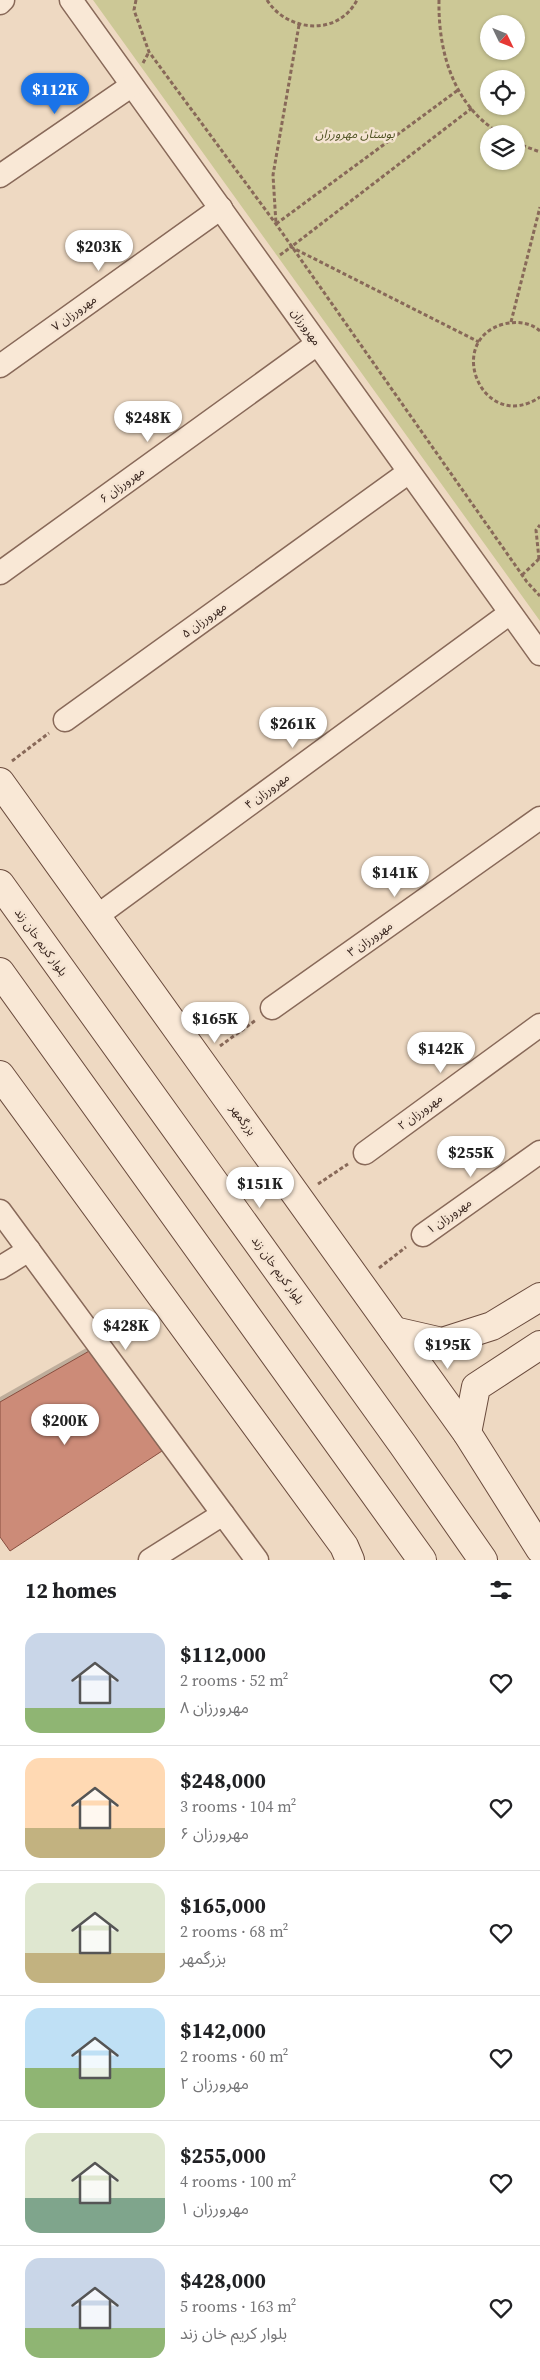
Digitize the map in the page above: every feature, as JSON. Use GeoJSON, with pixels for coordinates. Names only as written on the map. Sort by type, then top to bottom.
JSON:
{"type":"FeatureCollection","features":[{"type":"Feature","properties":{"kind":"main road","name":"بزرگمهر"},"geometry":{"type":"LineString","coordinates":[[4,773],[97,916],[467,1434],[540,1549]]}},
{"type":"Feature","properties":{"kind":"main road","name":"بلوار کریم خان زند"},"geometry":{"type":"LineString","coordinates":[[0,884],[403,1445],[483,1560]]}},
{"type":"Feature","properties":{"kind":"main road"},"geometry":{"type":"LineString","coordinates":[[0,972],[422,1560]]}},
{"type":"Feature","properties":{"kind":"main road"},"geometry":{"type":"LineString","coordinates":[[0,1074],[344,1546],[350,1560]]}},
{"type":"Feature","properties":{"kind":"main road"},"geometry":{"type":"LineString","coordinates":[[394,1331],[442,1342],[492,1326],[540,1297]]}},
{"type":"Feature","properties":{"kind":"main road"},"geometry":{"type":"LineString","coordinates":[[467,1434],[476,1387],[540,1345]]}},
{"type":"Feature","properties":{"kind":"street","name":"مهرورزان"},"geometry":{"type":"LineString","coordinates":[[71,0],[540,654]]}},
{"type":"Feature","properties":{"kind":"street"},"geometry":{"type":"LineString","coordinates":[[0,176],[131,86]]}},
{"type":"Feature","properties":{"kind":"street","name":"مهرورزان ۷"},"geometry":{"type":"LineString","coordinates":[[0,366],[221,208]]}},
{"type":"Feature","properties":{"kind":"street","name":"مهرورزان ۶"},"geometry":{"type":"LineString","coordinates":[[0,573],[318,344]]}},
{"type":"Feature","properties":{"kind":"street","name":"مهرورزان ۵"},"geometry":{"type":"LineString","coordinates":[[65,720],[409,472]]}},
{"type":"Feature","properties":{"kind":"street","name":"مهرورزان ۴"},"geometry":{"type":"LineString","coordinates":[[97,916],[510,613]]}},
{"type":"Feature","properties":{"kind":"street","name":"مهرورزان ۳"},"geometry":{"type":"LineString","coordinates":[[272,1008],[540,818]]}},
{"type":"Feature","properties":{"kind":"street","name":"مهرورزان ۲"},"geometry":{"type":"LineString","coordinates":[[365,1153],[540,1026]]}},
{"type":"Feature","properties":{"kind":"street","name":"مهرورزان ۱"},"geometry":{"type":"LineString","coordinates":[[423,1235],[540,1152]]}},
{"type":"Feature","properties":{"kind":"street"},"geometry":{"type":"LineString","coordinates":[[0,1210],[257,1560]]}},
{"type":"Feature","properties":{"kind":"street"},"geometry":{"type":"LineString","coordinates":[[0,1268],[29,1250]]}},
{"type":"Feature","properties":{"kind":"street"},"geometry":{"type":"LineString","coordinates":[[150,1560],[223,1514]]}},
{"type":"Feature","properties":{"kind":"path"},"geometry":{"type":"LineString","coordinates":[[136,0],[134,10],[149,52],[276,224],[522,575],[540,596]]}},
{"type":"Feature","properties":{"kind":"path"},"geometry":{"type":"LineString","coordinates":[[267,0],[276,12],[287,20],[299,25],[315,26],[330,23],[344,16],[357,0]]}},
{"type":"Feature","properties":{"kind":"path"},"geometry":{"type":"LineString","coordinates":[[439,0],[438,29],[445,60],[458,90],[472,108],[490,125]]}},
{"type":"Feature","properties":{"kind":"path"},"geometry":{"type":"LineString","coordinates":[[276,224],[273,175],[299,25]]}},
{"type":"Feature","properties":{"kind":"path"},"geometry":{"type":"LineString","coordinates":[[276,224],[458,90]]}},
{"type":"Feature","properties":{"kind":"path"},"geometry":{"type":"LineString","coordinates":[[291,247],[472,108]]}},
{"type":"Feature","properties":{"kind":"path"},"geometry":{"type":"LineString","coordinates":[[525,146],[540,152]]}},
{"type":"Feature","properties":{"kind":"path"},"geometry":{"type":"LineString","coordinates":[[511,322],[540,207]]}},
{"type":"Feature","properties":{"kind":"path"},"geometry":{"type":"LineString","coordinates":[[291,247],[479,342]]}},
{"type":"Feature","properties":{"kind":"path"},"geometry":{"type":"LineString","coordinates":[[540,331],[524,323],[511,322],[492,329],[479,342],[474,355],[473,368],[476,380],[483,392],[494,400],[506,405],[519,406],[540,397]]}},
{"type":"Feature","properties":{"kind":"path"},"geometry":{"type":"LineString","coordinates":[[522,575],[539,558],[536,530],[540,525]]}},
{"type":"Feature","properties":{"kind":"path"},"geometry":{"type":"LineString","coordinates":[[4,773],[65,720]]}},
{"type":"Feature","properties":{"kind":"path"},"geometry":{"type":"LineString","coordinates":[[200,1060],[272,1008]]}},
{"type":"Feature","properties":{"kind":"path"},"geometry":{"type":"LineString","coordinates":[[299,1197],[365,1153]]}},
{"type":"Feature","properties":{"kind":"path","name":"مهرورزان ۱"},"geometry":{"type":"LineString","coordinates":[[360,1282],[423,1235]]}},
{"type":"Feature","properties":{"kind":"green space","name":"بوستان مهرورزان"},"geometry":{"type":"Polygon","coordinates":[[[93,0],[540,0],[540,621],[93,0]]]}},
{"type":"Feature","properties":{"kind":"building"},"geometry":{"type":"Polygon","coordinates":[[[91,1350],[162,1451],[10,1551],[0,1537],[0,1402],[91,1350]]]}}]}
